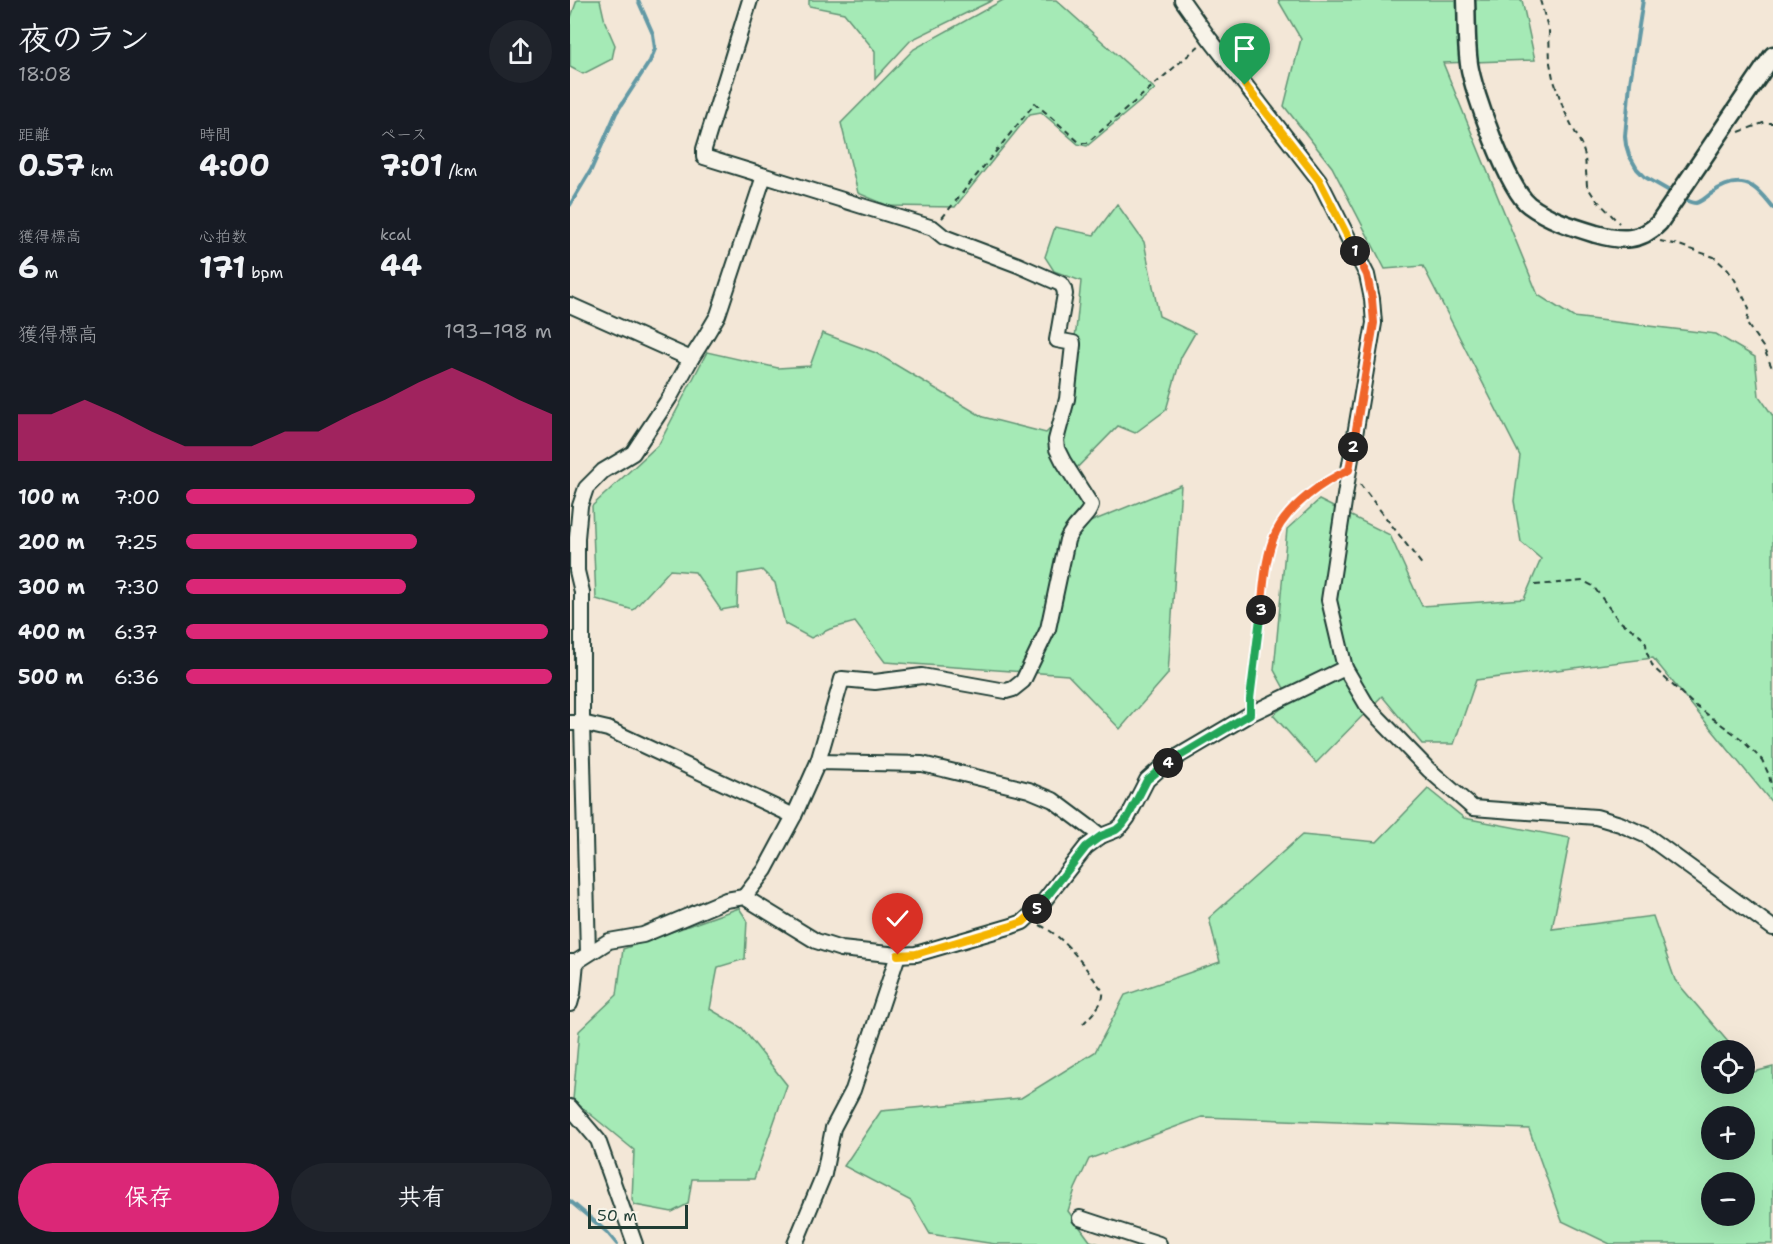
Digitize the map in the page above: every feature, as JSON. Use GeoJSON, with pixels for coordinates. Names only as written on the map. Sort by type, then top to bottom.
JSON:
{"type":"FeatureCollection","features":[{"type":"Feature","properties":{"kind":"street"},"geometry":{"type":"LineString","coordinates":[[744,897],[765,870],[794,816],[818,762],[843,679],[875,682],[922,676],[1006,691],[1018,685],[1023,681],[1047,629],[1070,532],[1091,508],[1063,461],[1056,440],[1067,399],[1073,345],[1073,343],[1057,340],[1064,289],[1061,284],[944,237],[933,228],[704,157],[704,149],[750,0]]}},
{"type":"Feature","properties":{"kind":"street"},"geometry":{"type":"LineString","coordinates":[[1182,0],[1319,180],[1367,275],[1374,323],[1329,600],[1345,668],[1368,707],[1429,770],[1473,808],[1596,817],[1620,824],[1647,836],[1773,928]]}},
{"type":"Feature","properties":{"kind":"street"},"geometry":{"type":"LineString","coordinates":[[1466,0],[1469,63],[1474,88],[1502,162],[1514,186],[1527,204],[1548,217],[1607,237],[1646,231],[1714,142],[1773,55]]}},
{"type":"Feature","properties":{"kind":"street"},"geometry":{"type":"LineString","coordinates":[[588,953],[576,723],[582,592],[577,571],[580,506],[586,488],[595,479],[616,462],[633,453],[670,398],[718,315],[764,176]]}},
{"type":"Feature","properties":{"kind":"street"},"geometry":{"type":"LineString","coordinates":[[570,305],[691,359]]}},
{"type":"Feature","properties":{"kind":"street"},"geometry":{"type":"LineString","coordinates":[[570,1004],[573,993],[573,962],[609,941],[643,935],[726,900],[744,897],[816,941],[841,949],[898,955],[916,954],[1023,922],[1040,906],[1086,847],[1122,825],[1147,780],[1165,764],[1250,714],[1345,668]]}},
{"type":"Feature","properties":{"kind":"street"},"geometry":{"type":"LineString","coordinates":[[576,723],[608,729],[794,816]]}},
{"type":"Feature","properties":{"kind":"street"},"geometry":{"type":"LineString","coordinates":[[818,762],[922,764],[1029,790],[1053,800],[1101,836]]}},
{"type":"Feature","properties":{"kind":"street"},"geometry":{"type":"LineString","coordinates":[[795,1244],[824,1174],[833,1128],[853,1090],[898,955]]}},
{"type":"Feature","properties":{"kind":"street"},"geometry":{"type":"LineString","coordinates":[[570,1107],[598,1140],[635,1244]]}},
{"type":"Feature","properties":{"kind":"street"},"geometry":{"type":"LineString","coordinates":[[1080,1218],[1159,1244]]}},
{"type":"Feature","properties":{"kind":"path"},"geometry":{"type":"LineString","coordinates":[[1540,0],[1549,31],[1553,78],[1563,110],[1582,146],[1587,186],[1594,197],[1646,231],[1657,241],[1714,256],[1735,280],[1749,308],[1747,324],[1763,347],[1773,370]]}},
{"type":"Feature","properties":{"kind":"path"},"geometry":{"type":"LineString","coordinates":[[933,228],[1035,103],[1084,144],[1209,38]]}},
{"type":"Feature","properties":{"kind":"path"},"geometry":{"type":"LineString","coordinates":[[1714,142],[1763,123],[1773,123]]}},
{"type":"Feature","properties":{"kind":"path"},"geometry":{"type":"LineString","coordinates":[[1250,714],[1267,561],[1276,533],[1282,523],[1306,496],[1349,470],[1423,566]]}},
{"type":"Feature","properties":{"kind":"path"},"geometry":{"type":"LineString","coordinates":[[1535,585],[1583,581],[1593,586],[1619,621],[1640,634],[1646,644],[1653,667],[1693,704],[1740,738],[1762,760],[1769,775],[1773,795]]}},
{"type":"Feature","properties":{"kind":"path"},"geometry":{"type":"LineString","coordinates":[[1027,918],[1052,931],[1066,942],[1103,991],[1104,997],[1101,1002],[1083,1024]]}},
{"type":"Feature","properties":{"kind":"green space"},"geometry":{"type":"Polygon","coordinates":[[[577,0],[600,0],[605,22],[615,45],[612,59],[583,74],[570,67],[570,20],[577,0]]]}},
{"type":"Feature","properties":{"kind":"green space"},"geometry":{"type":"Polygon","coordinates":[[[809,0],[993,0],[911,40],[875,79],[875,51],[844,13],[809,6],[809,0]]]}},
{"type":"Feature","properties":{"kind":"green space"},"geometry":{"type":"Polygon","coordinates":[[[1003,0],[1056,0],[1155,89],[1087,146],[1078,144],[1041,112],[1030,114],[955,207],[889,206],[858,193],[841,123],[914,49],[1003,0]]]}},
{"type":"Feature","properties":{"kind":"green space"},"geometry":{"type":"Polygon","coordinates":[[[1278,0],[1522,0],[1535,60],[1443,63],[1538,295],[1573,317],[1716,334],[1755,357],[1759,396],[1773,416],[1773,804],[1653,658],[1476,680],[1454,744],[1422,744],[1382,696],[1316,763],[1273,715],[1291,701],[1274,670],[1287,529],[1319,500],[1390,535],[1422,606],[1524,599],[1541,559],[1521,542],[1514,501],[1520,456],[1423,266],[1385,269],[1332,167],[1284,106],[1301,39],[1278,0]]]}},
{"type":"Feature","properties":{"kind":"green space"},"geometry":{"type":"Polygon","coordinates":[[[1117,204],[1144,242],[1159,316],[1195,333],[1181,357],[1166,410],[1135,433],[1118,426],[1068,477],[1090,522],[1181,485],[1168,674],[1120,729],[1068,675],[885,662],[855,622],[830,629],[811,638],[785,624],[775,583],[762,570],[738,574],[737,607],[721,610],[695,572],[670,570],[633,610],[596,599],[592,506],[659,444],[707,352],[778,368],[810,366],[822,333],[876,353],[983,417],[1046,433],[1055,424],[1076,331],[1081,281],[1054,271],[1045,257],[1055,227],[1094,235],[1117,204]]]}},
{"type":"Feature","properties":{"kind":"green space"},"geometry":{"type":"Polygon","coordinates":[[[1428,789],[1464,818],[1570,838],[1552,929],[1653,916],[1675,980],[1726,1040],[1701,1040],[1701,1094],[1755,1094],[1755,1072],[1773,1067],[1773,1244],[1610,1244],[1562,1221],[1529,1129],[1202,1117],[1089,1159],[1068,1211],[1090,1241],[1100,1244],[995,1244],[930,1234],[911,1201],[844,1166],[881,1111],[1021,1098],[1095,1052],[1125,995],[1220,962],[1209,918],[1302,835],[1377,842],[1428,789]]]}},
{"type":"Feature","properties":{"kind":"green space"},"geometry":{"type":"Polygon","coordinates":[[[739,908],[747,920],[745,959],[718,967],[710,1009],[742,1028],[787,1085],[754,1179],[692,1179],[688,1204],[672,1212],[635,1205],[632,1200],[634,1150],[573,1100],[579,1031],[617,995],[623,949],[739,908]]]}},
{"type":"Feature","properties":{"kind":"waterway"},"geometry":{"type":"LineString","coordinates":[[570,205],[591,170],[616,113],[650,61],[655,49],[653,34],[638,0]]}},
{"type":"Feature","properties":{"kind":"waterway"},"geometry":{"type":"LineString","coordinates":[[1643,0],[1630,83],[1626,145],[1637,169],[1645,177],[1673,193]]}},
{"type":"Feature","properties":{"kind":"waterway"},"geometry":{"type":"LineString","coordinates":[[1682,198],[1696,203],[1722,187],[1742,183],[1756,189],[1773,208]]}},
{"type":"Feature","properties":{"kind":"waterway"},"geometry":{"type":"LineString","coordinates":[[570,1201],[607,1232],[617,1244]]}},
{"type":"Feature","properties":{"kind":"route"},"geometry":{"type":"LineString","coordinates":[[898,955],[916,954],[1023,922],[1040,906],[1086,847],[1122,825],[1147,780],[1155,772],[1250,714],[1267,561],[1276,533],[1306,496],[1349,470],[1374,323],[1367,275],[1319,180],[1245,85]]}}]}
